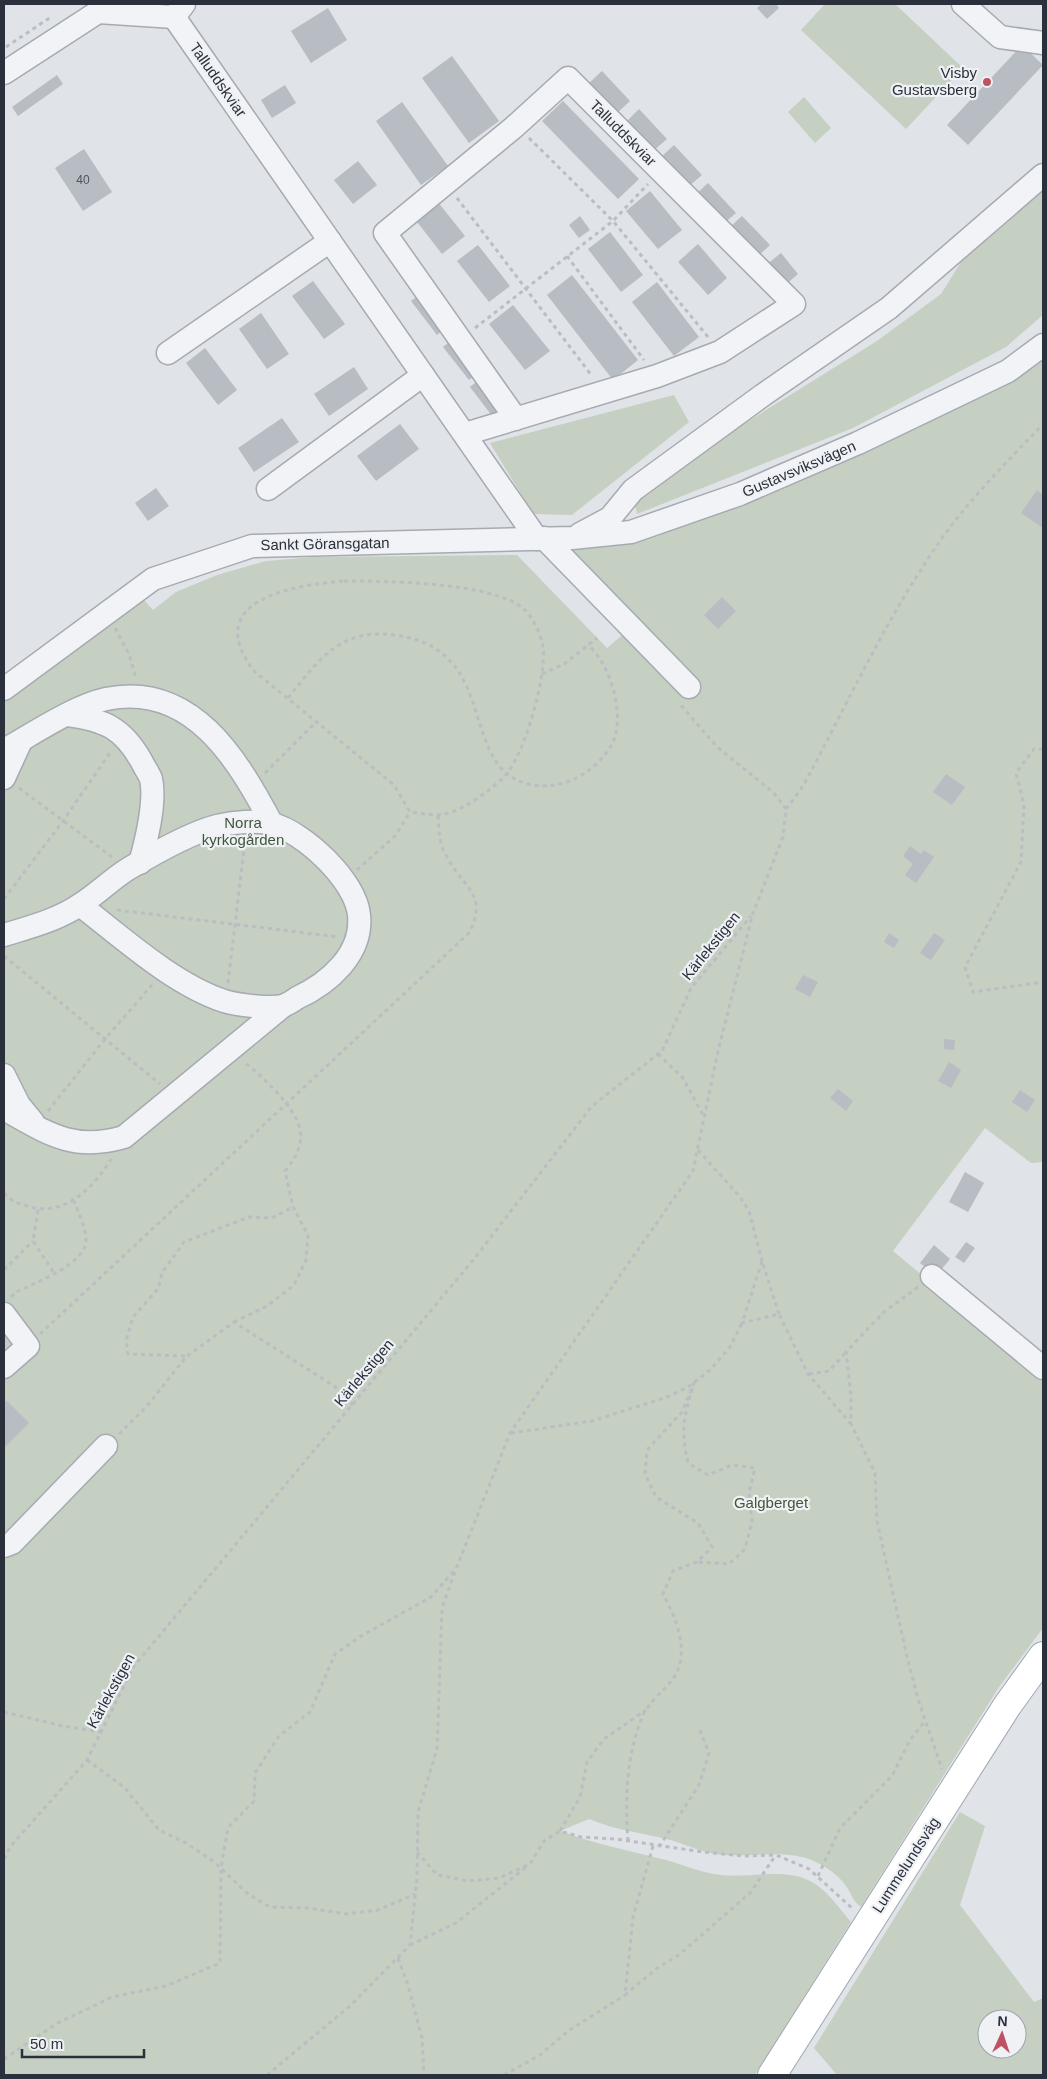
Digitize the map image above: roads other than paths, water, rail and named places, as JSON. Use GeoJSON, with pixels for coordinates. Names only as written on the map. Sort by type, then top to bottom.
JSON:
{"type":"FeatureCollection","features":[{"type":"Feature","properties":{"kind":"main road","name":"Lummelundsväg"},"geometry":{"type":"LineString","coordinates":[[772,2075],[1007,1706],[1043,1656]]}},
{"type":"Feature","properties":{"kind":"street"},"geometry":{"type":"LineString","coordinates":[[963,4],[1000,37],[1043,43]]}},
{"type":"Feature","properties":{"kind":"street"},"geometry":{"type":"LineString","coordinates":[[4,73],[107,8]]}},
{"type":"Feature","properties":{"kind":"street","name":"Talluddskviar"},"geometry":{"type":"LineString","coordinates":[[107,8],[179,11],[330,241],[464,434],[540,539],[681,692]]}},
{"type":"Feature","properties":{"kind":"street","name":"Talluddskviar"},"geometry":{"type":"LineString","coordinates":[[464,434],[516,419],[657,376],[720,352],[794,304],[568,78],[516,125],[385,232],[516,419]]}},
{"type":"Feature","properties":{"kind":"street"},"geometry":{"type":"LineString","coordinates":[[572,538],[610,518],[634,490],[763,395],[889,308],[1043,175]]}},
{"type":"Feature","properties":{"kind":"street"},"geometry":{"type":"LineString","coordinates":[[168,353],[330,241]]}},
{"type":"Feature","properties":{"kind":"street","name":"Gustavsviksvägen"},"geometry":{"type":"LineString","coordinates":[[540,539],[631,532],[740,494],[858,443],[1008,371],[1043,345]]}},
{"type":"Feature","properties":{"kind":"street"},"geometry":{"type":"LineString","coordinates":[[268,489],[423,375]]}},
{"type":"Feature","properties":{"kind":"street","name":"Sankt Göransgatan"},"geometry":{"type":"LineString","coordinates":[[4,689],[153,579],[252,546],[540,539]]}},
{"type":"Feature","properties":{"kind":"street"},"geometry":{"type":"LineString","coordinates":[[4,778],[12,746],[66,715],[105,699],[132,697],[158,700],[182,710],[207,728],[226,750],[252,786],[272,824]]}},
{"type":"Feature","properties":{"kind":"street"},"geometry":{"type":"LineString","coordinates":[[66,715],[95,719],[123,735],[134,749],[151,779],[148,836],[134,866]]}},
{"type":"Feature","properties":{"kind":"street"},"geometry":{"type":"LineString","coordinates":[[4,935],[50,920],[80,905],[134,866],[184,840],[217,826],[247,823],[272,824],[316,850],[344,878],[355,897],[359,915],[357,939],[349,955],[333,975],[311,992],[283,1006],[124,1137],[104,1143],[86,1144],[63,1139],[36,1127],[4,1109]]}},
{"type":"Feature","properties":{"kind":"street"},"geometry":{"type":"LineString","coordinates":[[80,905],[166,969],[201,991],[226,1002],[255,1006],[283,1006]]}},
{"type":"Feature","properties":{"kind":"street"},"geometry":{"type":"LineString","coordinates":[[4,1075],[19,1104],[36,1127]]}},
{"type":"Feature","properties":{"kind":"street"},"geometry":{"type":"LineString","coordinates":[[932,1276],[1043,1368]]}},
{"type":"Feature","properties":{"kind":"street"},"geometry":{"type":"LineString","coordinates":[[4,1367],[28,1346],[7,1306]]}},
{"type":"Feature","properties":{"kind":"street"},"geometry":{"type":"LineString","coordinates":[[4,1546],[12,1543],[106,1446]]}},
{"type":"Feature","properties":{"kind":"place","name":"Visby Gustavsberg"},"geometry":{"type":"Point","coordinates":[987,82]}},
{"type":"Feature","properties":{"kind":"park label","name":"Norra kyrkogården"},"geometry":{"type":"Point","coordinates":[243,832]}},
{"type":"Feature","properties":{"kind":"park label","name":"Galgberget"},"geometry":{"type":"Point","coordinates":[771,1503]}}]}
